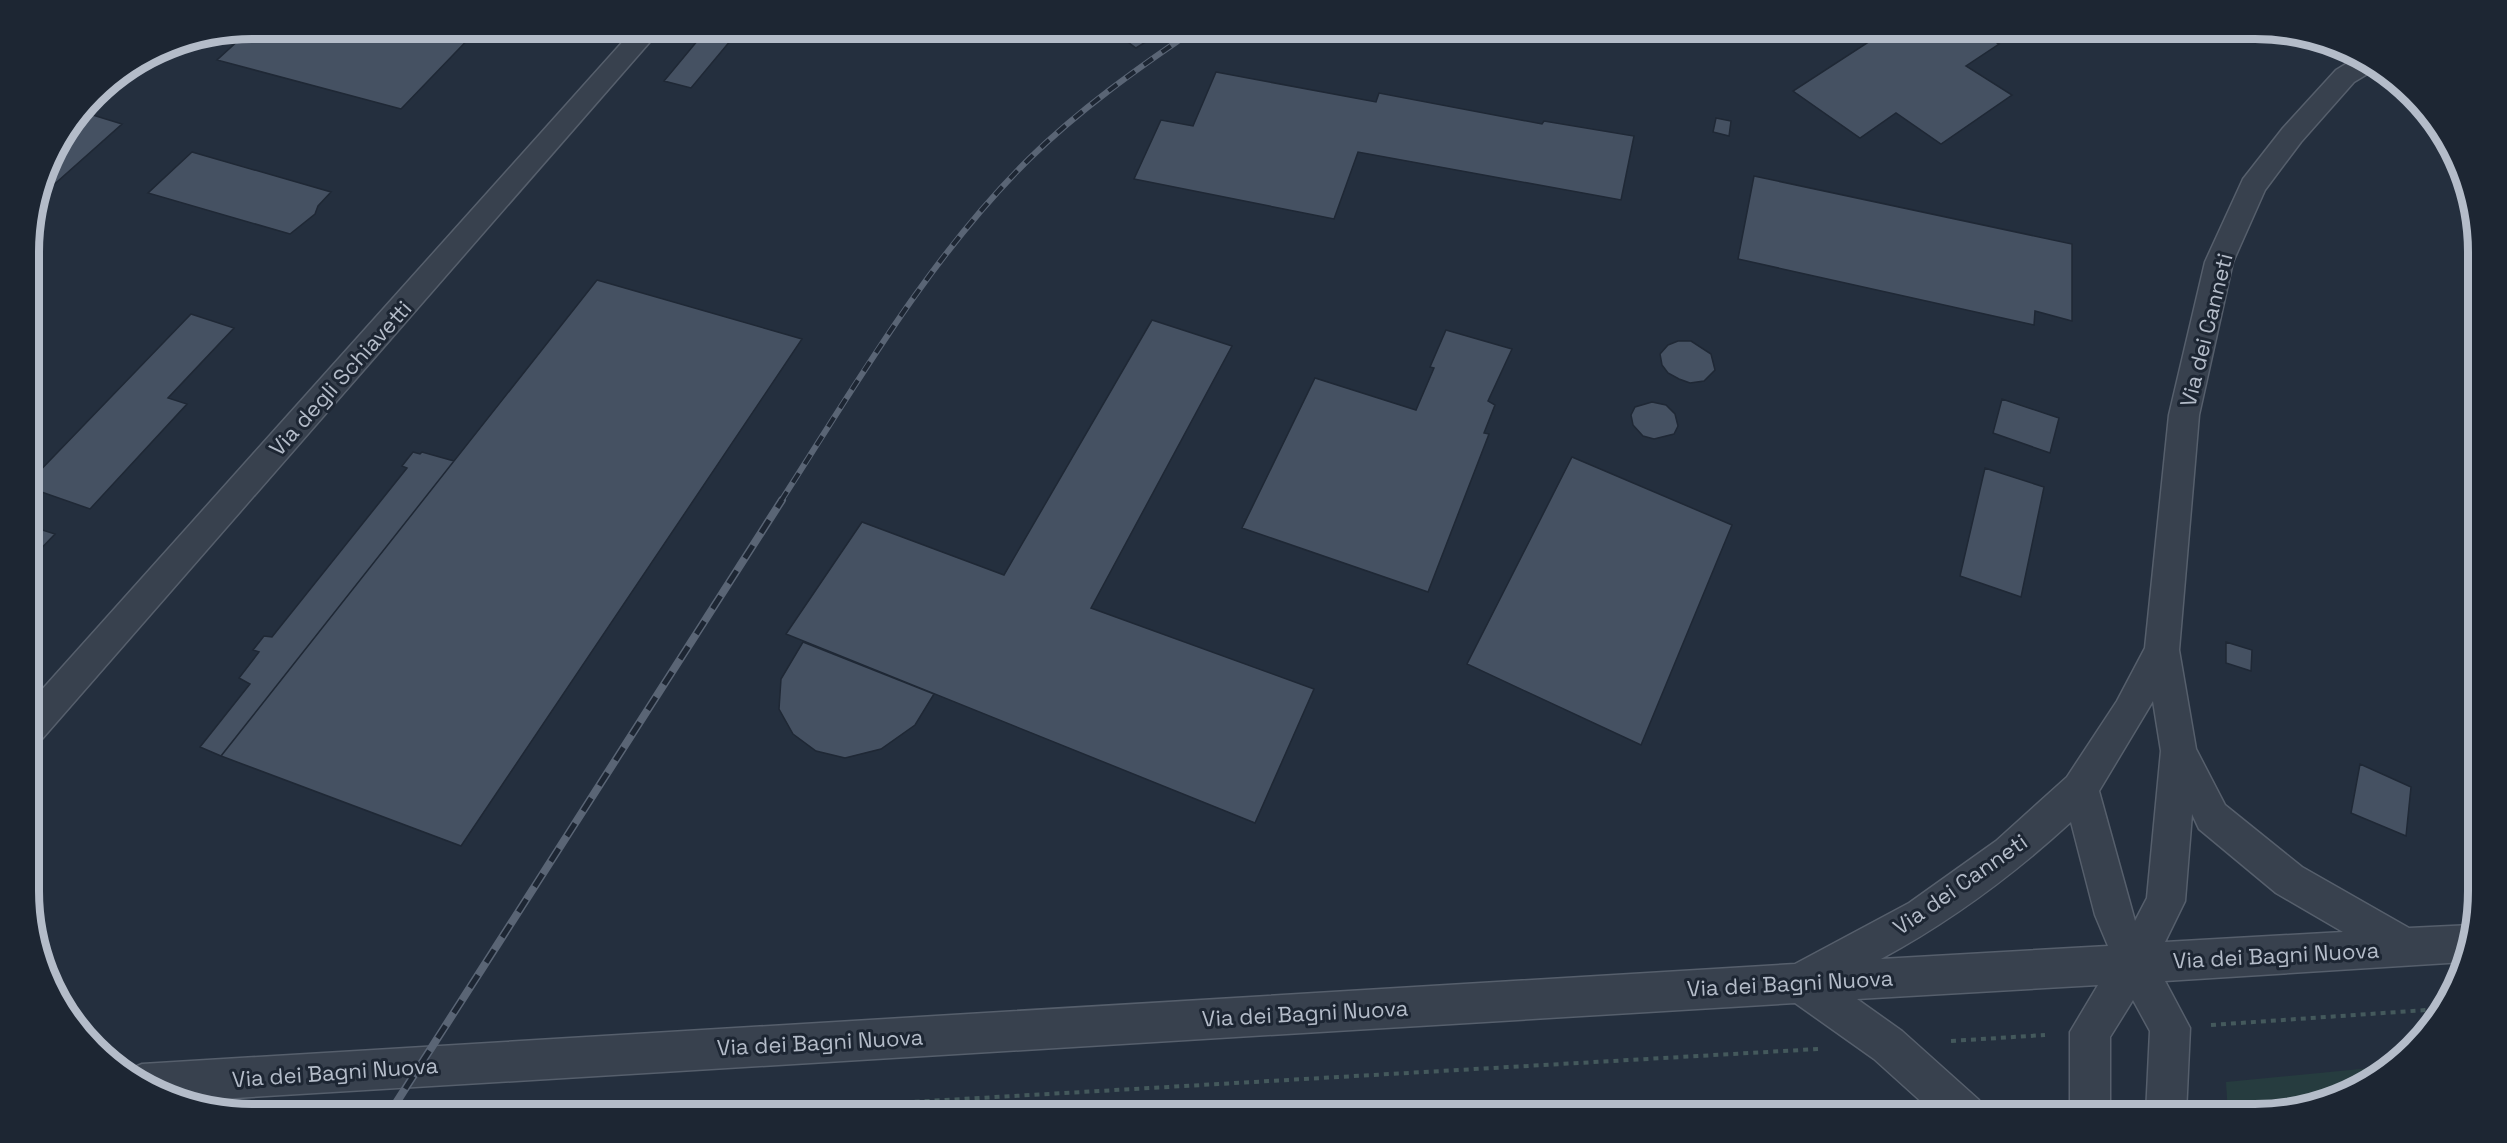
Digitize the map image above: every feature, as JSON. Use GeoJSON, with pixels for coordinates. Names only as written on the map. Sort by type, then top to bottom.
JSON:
{"type":"FeatureCollection","features":[{"type":"Feature","properties":{"kind":"street","name":"Via degli Schiavetti"},"geometry":{"type":"LineString","coordinates":[[39,718],[640,39]]}},
{"type":"Feature","properties":{"kind":"street","name":"Via dei Canneti"},"geometry":{"type":"LineString","coordinates":[[2090,1032],[2134,963],[2166,901],[2179,752],[2162,650],[2184,415],[2219,262],[2253,186],[2285,143],[2345,76],[2360,67]]}},
{"type":"Feature","properties":{"kind":"street","name":"Via dei Canneti"},"geometry":{"type":"LineString","coordinates":[[1800,982],[1922,916],[2009,854],[2080,789],[2129,712],[2162,650]]}},
{"type":"Feature","properties":{"kind":"street","name":"Via dei Canneti"},"geometry":{"type":"LineString","coordinates":[[2179,752],[2212,817],[2289,880],[2406,947]]}},
{"type":"Feature","properties":{"kind":"street"},"geometry":{"type":"LineString","coordinates":[[2080,789],[2114,915],[2134,963],[2170,1028],[2166,1104]]}},
{"type":"Feature","properties":{"kind":"street","name":"Via dei Bagni Nuova"},"geometry":{"type":"LineString","coordinates":[[160,1083],[2462,942]]}},
{"type":"Feature","properties":{"kind":"street"},"geometry":{"type":"LineString","coordinates":[[1800,982],[1888,1045],[1954,1104]]}},
{"type":"Feature","properties":{"kind":"street"},"geometry":{"type":"LineString","coordinates":[[2090,1032],[2090,1104]]}},
{"type":"Feature","properties":{"kind":"path"},"geometry":{"type":"LineString","coordinates":[[2170,1028],[2432,1010]]}},
{"type":"Feature","properties":{"kind":"path"},"geometry":{"type":"LineString","coordinates":[[876,1104],[2090,1032]]}},
{"type":"Feature","properties":{"kind":"green space"},"geometry":{"type":"Polygon","coordinates":[[[2373,1068],[2349,1082],[2323,1093],[2269,1104],[2227,1104],[2226,1082],[2373,1068]]]}},
{"type":"Feature","properties":{"kind":"building"},"geometry":{"type":"Polygon","coordinates":[[[240,39],[468,39],[401,109],[217,60],[240,39]]]}},
{"type":"Feature","properties":{"kind":"building"},"geometry":{"type":"Polygon","coordinates":[[[699,39],[732,39],[691,88],[664,81],[699,39]]]}},
{"type":"Feature","properties":{"kind":"building"},"geometry":{"type":"Polygon","coordinates":[[[1124,39],[1150,39],[1136,48],[1124,39]]]}},
{"type":"Feature","properties":{"kind":"building"},"geometry":{"type":"Polygon","coordinates":[[[1873,39],[1991,39],[1999,44],[1966,66],[2012,95],[1941,144],[1896,113],[1860,138],[1793,91],[1873,39]]]}},
{"type":"Feature","properties":{"kind":"building"},"geometry":{"type":"Polygon","coordinates":[[[1216,72],[1376,102],[1379,93],[1542,124],[1544,121],[1634,136],[1621,200],[1358,152],[1334,219],[1134,179],[1161,120],[1193,126],[1216,72]]]}},
{"type":"Feature","properties":{"kind":"building"},"geometry":{"type":"Polygon","coordinates":[[[90,114],[122,124],[48,190],[68,145],[90,114]]]}},
{"type":"Feature","properties":{"kind":"building"},"geometry":{"type":"Polygon","coordinates":[[[1716,118],[1731,121],[1729,136],[1713,132],[1716,118]]]}},
{"type":"Feature","properties":{"kind":"building"},"geometry":{"type":"Polygon","coordinates":[[[192,152],[331,192],[318,206],[315,214],[290,234],[148,193],[192,152]]]}},
{"type":"Feature","properties":{"kind":"building"},"geometry":{"type":"Polygon","coordinates":[[[1754,176],[2072,244],[2072,321],[2035,311],[2034,325],[1738,259],[1754,176]]]}},
{"type":"Feature","properties":{"kind":"building"},"geometry":{"type":"Polygon","coordinates":[[[597,280],[802,339],[461,846],[221,756],[597,280]]]}},
{"type":"Feature","properties":{"kind":"building"},"geometry":{"type":"Polygon","coordinates":[[[191,314],[234,328],[168,398],[187,404],[90,509],[39,491],[39,472],[191,314]]]}},
{"type":"Feature","properties":{"kind":"building"},"geometry":{"type":"Polygon","coordinates":[[[1152,320],[1232,346],[1091,608],[1314,689],[1255,823],[786,634],[862,522],[1004,575],[1152,320]]]}},
{"type":"Feature","properties":{"kind":"building"},"geometry":{"type":"Polygon","coordinates":[[[1446,330],[1512,349],[1488,401],[1495,405],[1484,433],[1489,434],[1428,592],[1242,528],[1315,378],[1416,410],[1434,368],[1430,367],[1446,330]]]}},
{"type":"Feature","properties":{"kind":"building"},"geometry":{"type":"Polygon","coordinates":[[[1678,341],[1691,341],[1711,354],[1715,370],[1704,381],[1690,383],[1679,379],[1668,373],[1662,365],[1660,354],[1668,345],[1678,341]]]}},
{"type":"Feature","properties":{"kind":"building"},"geometry":{"type":"Polygon","coordinates":[[[2002,399],[2059,418],[2050,453],[1993,433],[2002,399]]]}},
{"type":"Feature","properties":{"kind":"building"},"geometry":{"type":"Polygon","coordinates":[[[1652,402],[1666,405],[1675,414],[1678,426],[1674,434],[1654,439],[1643,436],[1633,425],[1631,415],[1635,407],[1652,402]]]}},
{"type":"Feature","properties":{"kind":"building"},"geometry":{"type":"Polygon","coordinates":[[[413,452],[420,454],[422,452],[454,461],[221,756],[200,747],[250,684],[239,678],[259,652],[253,650],[264,636],[272,637],[407,468],[402,466],[413,452]]]}},
{"type":"Feature","properties":{"kind":"building"},"geometry":{"type":"Polygon","coordinates":[[[1572,457],[1732,525],[1641,745],[1467,664],[1572,457]]]}},
{"type":"Feature","properties":{"kind":"building"},"geometry":{"type":"Polygon","coordinates":[[[1985,468],[2044,487],[2021,597],[1960,576],[1985,468]]]}},
{"type":"Feature","properties":{"kind":"building"},"geometry":{"type":"Polygon","coordinates":[[[39,529],[55,534],[39,551],[39,529]]]}},
{"type":"Feature","properties":{"kind":"building"},"geometry":{"type":"Polygon","coordinates":[[[803,642],[934,694],[915,725],[881,749],[845,758],[816,751],[793,734],[779,709],[781,679],[803,642]]]}},
{"type":"Feature","properties":{"kind":"building"},"geometry":{"type":"Polygon","coordinates":[[[2226,642],[2252,650],[2251,671],[2226,663],[2226,642]]]}},
{"type":"Feature","properties":{"kind":"building"},"geometry":{"type":"Polygon","coordinates":[[[2360,764],[2411,787],[2406,836],[2351,813],[2360,764]]]}},
{"type":"Feature","properties":{"kind":"railway"},"geometry":{"type":"LineString","coordinates":[[781,501],[896,323],[958,238],[992,198],[1068,123],[1131,74],[1181,39]]}},
{"type":"Feature","properties":{"kind":"railway"},"geometry":{"type":"LineString","coordinates":[[395,1104],[782,500]]}}]}
